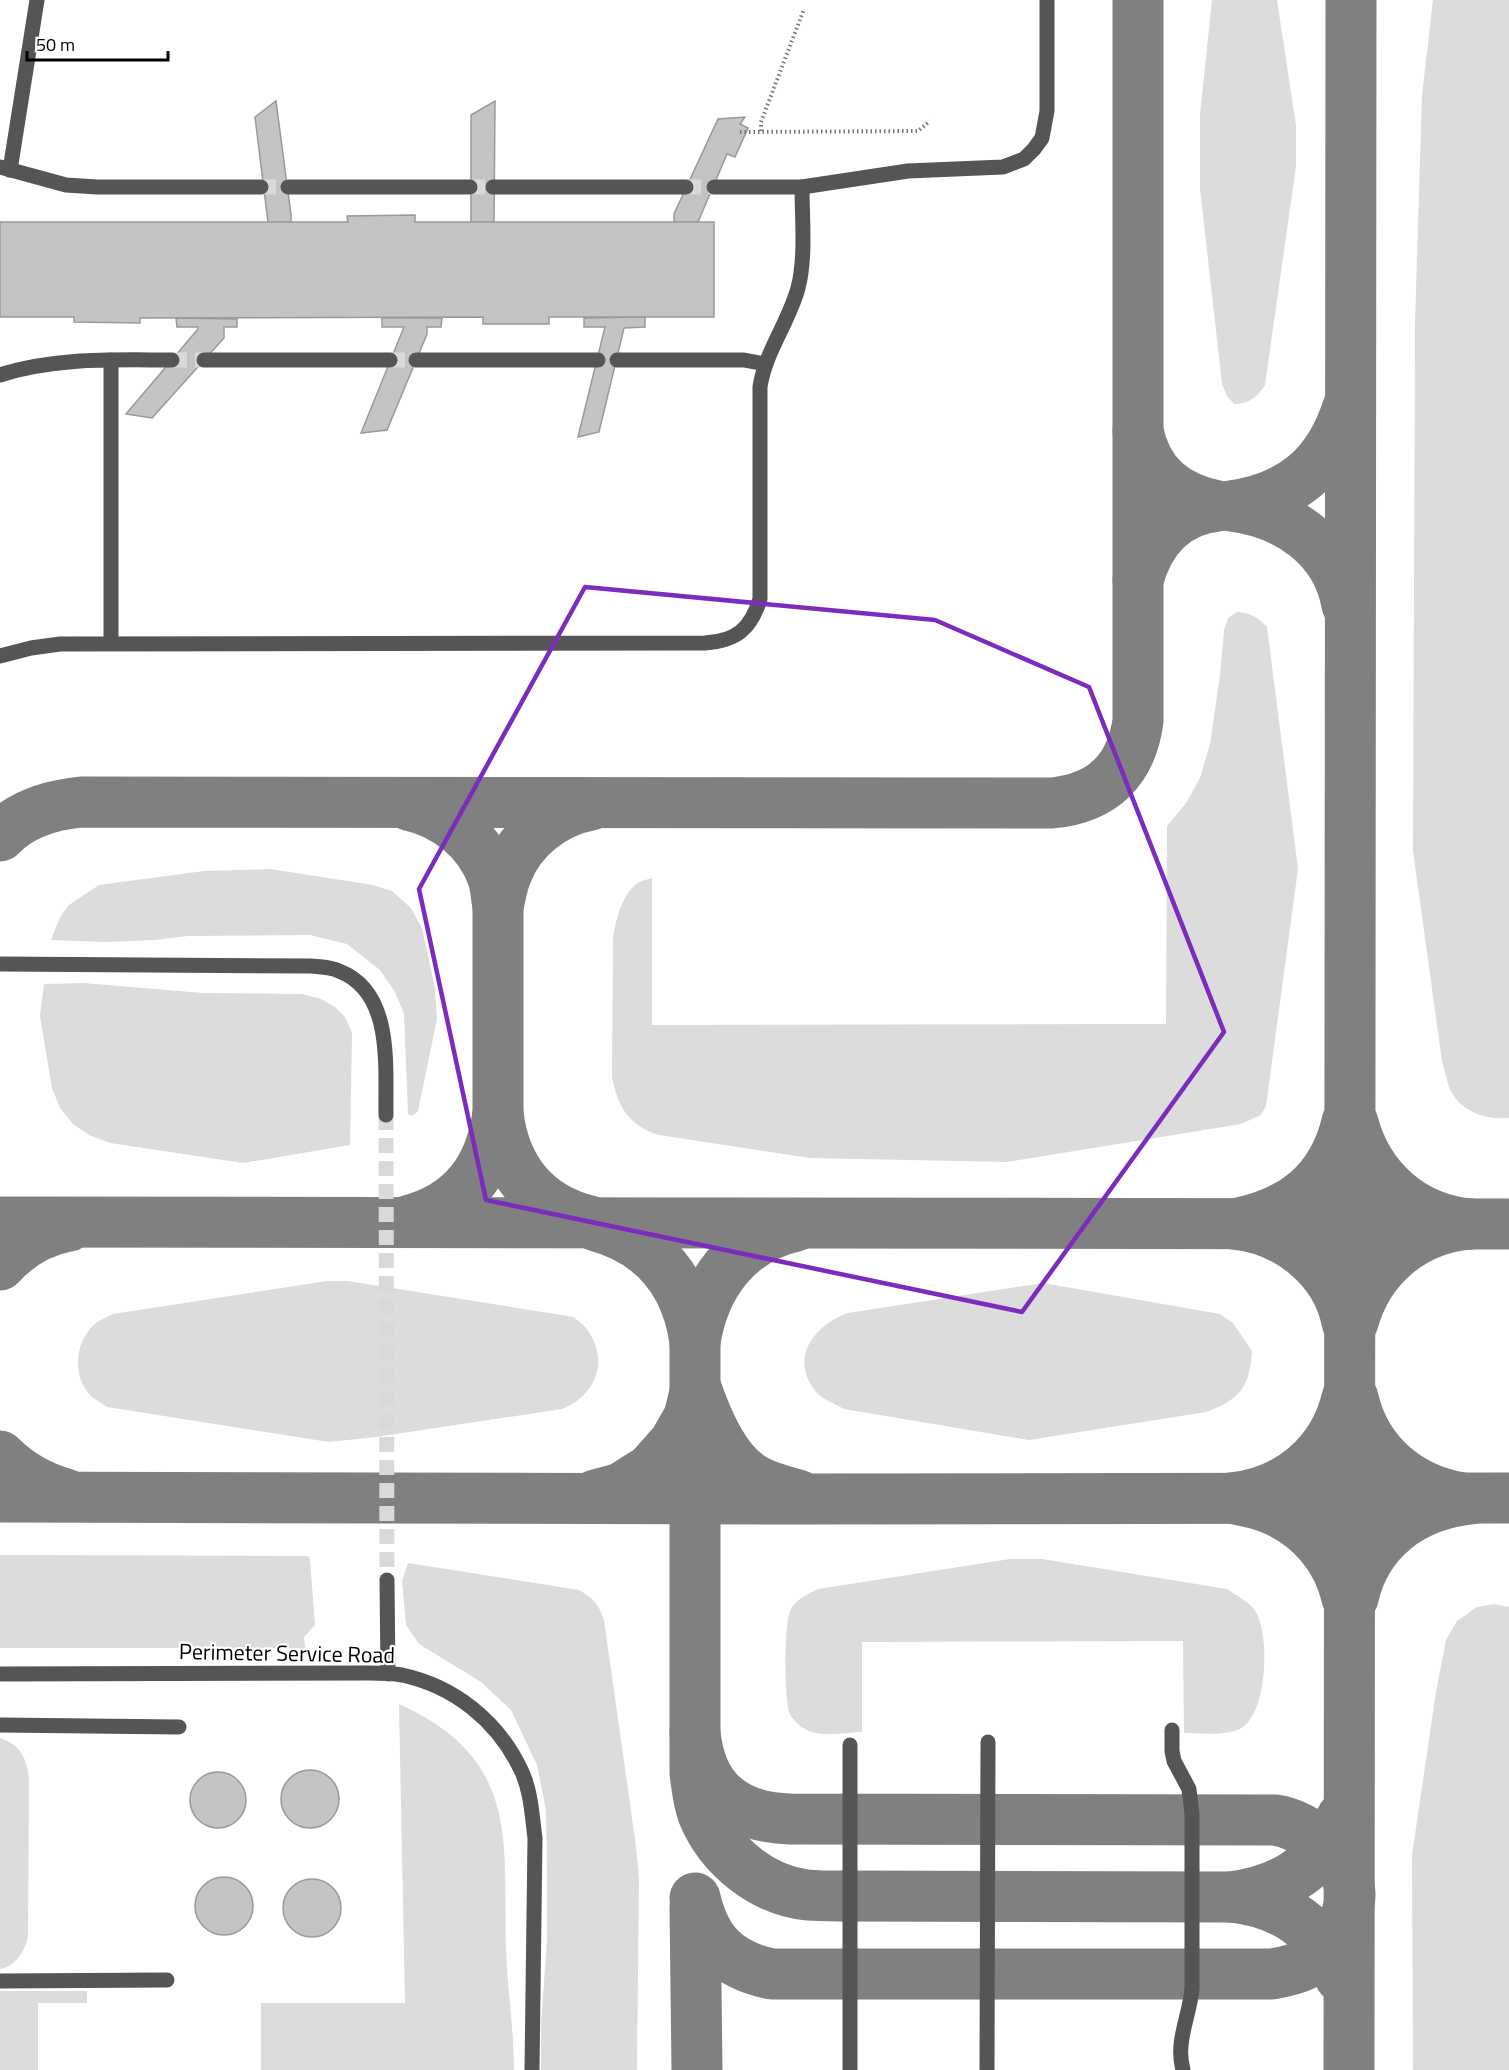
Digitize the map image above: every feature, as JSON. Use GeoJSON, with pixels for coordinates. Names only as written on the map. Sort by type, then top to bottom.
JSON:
{"type":"FeatureCollection","features":[{"type":"Feature","properties":{"kind":"lane"},"geometry":{"type":"LineString","coordinates":[[37,0],[5,169],[66,185],[97,188],[261,187]]}},
{"type":"Feature","properties":{"kind":"lane"},"geometry":{"type":"LineString","coordinates":[[714,187],[802,187],[908,171],[1003,167],[1024,159],[1042,138],[1045,127],[1047,0]]}},
{"type":"Feature","properties":{"kind":"lane"},"geometry":{"type":"LineString","coordinates":[[288,187],[471,188]]}},
{"type":"Feature","properties":{"kind":"lane"},"geometry":{"type":"LineString","coordinates":[[493,188],[686,187]]}},
{"type":"Feature","properties":{"kind":"lane"},"geometry":{"type":"LineString","coordinates":[[0,656],[50,645],[111,643],[705,643],[727,640],[748,626],[760,599],[760,387],[765,364],[776,344],[798,287],[801,268],[802,187]]}},
{"type":"Feature","properties":{"kind":"lane"},"geometry":{"type":"LineString","coordinates":[[111,360],[111,643]]}},
{"type":"Feature","properties":{"kind":"lane"},"geometry":{"type":"LineString","coordinates":[[0,375],[41,366],[111,360],[172,360]]}},
{"type":"Feature","properties":{"kind":"lane"},"geometry":{"type":"LineString","coordinates":[[204,360],[390,360]]}},
{"type":"Feature","properties":{"kind":"lane"},"geometry":{"type":"LineString","coordinates":[[416,360],[598,360]]}},
{"type":"Feature","properties":{"kind":"lane"},"geometry":{"type":"LineString","coordinates":[[617,360],[744,360],[765,364]]}},
{"type":"Feature","properties":{"kind":"lane"},"geometry":{"type":"LineString","coordinates":[[0,964],[311,966],[339,971],[361,985],[377,1009],[384,1037],[386,1115]]}},
{"type":"Feature","properties":{"kind":"lane"},"geometry":{"type":"LineString","coordinates":[[387,1580],[388,1674]]}},
{"type":"Feature","properties":{"kind":"lane","name":"Perimeter Service Road"},"geometry":{"type":"LineString","coordinates":[[0,1674],[388,1674],[431,1683],[459,1698],[483,1717],[506,1742],[522,1772],[531,1805],[536,1838],[532,2070]]}},
{"type":"Feature","properties":{"kind":"lane"},"geometry":{"type":"LineString","coordinates":[[0,1725],[179,1727]]}},
{"type":"Feature","properties":{"kind":"lane"},"geometry":{"type":"LineString","coordinates":[[1172,1730],[1174,1761],[1189,1789],[1192,1815],[1192,1988],[1191,2006],[1180,2046],[1183,2070]]}},
{"type":"Feature","properties":{"kind":"lane"},"geometry":{"type":"LineString","coordinates":[[987,2070],[988,1742]]}},
{"type":"Feature","properties":{"kind":"lane"},"geometry":{"type":"LineString","coordinates":[[850,1745],[850,2070]]}},
{"type":"Feature","properties":{"kind":"lane"},"geometry":{"type":"LineString","coordinates":[[0,1981],[167,1980]]}},
{"type":"Feature","properties":{"kind":"path"},"geometry":{"type":"LineString","coordinates":[[761,131],[761,123],[804,9]]}},
{"type":"Feature","properties":{"kind":"path"},"geometry":{"type":"LineString","coordinates":[[740,132],[918,131],[930,121]]}},
{"type":"Feature","properties":{"kind":"highlighted area"},"geometry":{"type":"Polygon","coordinates":[[[585,587],[935,620],[1089,687],[1224,1032],[1022,1312],[486,1200],[419,889],[585,587]]]}},
{"type":"Feature","properties":{"kind":"shaded area"},"geometry":{"type":"Polygon","coordinates":[[[1212,0],[1277,0],[1296,125],[1296,166],[1265,385],[1252,399],[1234,404],[1227,396],[1222,384],[1200,188],[1200,115],[1212,0]]]}},
{"type":"Feature","properties":{"kind":"shaded area"},"geometry":{"type":"Polygon","coordinates":[[[1433,0],[1509,0],[1509,1118],[1492,1118],[1477,1114],[1457,1100],[1449,1086],[1442,1061],[1413,851],[1415,323],[1422,95],[1433,0]]]}},
{"type":"Feature","properties":{"kind":"shaded area"},"geometry":{"type":"Polygon","coordinates":[[[1237,612],[1254,616],[1267,627],[1298,869],[1266,1106],[1261,1115],[1241,1124],[1007,1162],[810,1158],[659,1135],[640,1126],[626,1114],[612,1077],[613,940],[617,918],[629,891],[636,884],[652,878],[652,1025],[1166,1024],[1167,826],[1186,803],[1200,778],[1210,744],[1224,630],[1228,618],[1237,612]]]}},
{"type":"Feature","properties":{"kind":"shaded area"},"geometry":{"type":"Polygon","coordinates":[[[270,869],[373,885],[392,891],[411,908],[422,928],[435,988],[437,1019],[418,1111],[412,1116],[408,1114],[404,1014],[395,992],[380,970],[347,944],[310,935],[188,936],[106,942],[51,940],[60,917],[69,905],[99,885],[204,871],[270,869]]]}},
{"type":"Feature","properties":{"kind":"shaded area"},"geometry":{"type":"Polygon","coordinates":[[[83,983],[203,993],[302,994],[321,999],[335,1007],[345,1017],[352,1033],[350,1145],[243,1163],[110,1143],[89,1135],[73,1124],[60,1108],[52,1088],[40,1016],[44,984],[83,983]]]}},
{"type":"Feature","properties":{"kind":"shaded area"},"geometry":{"type":"Polygon","coordinates":[[[327,1281],[348,1281],[574,1317],[587,1329],[596,1346],[598,1368],[595,1379],[582,1397],[562,1409],[329,1442],[107,1407],[91,1396],[80,1379],[78,1358],[84,1339],[96,1323],[113,1314],[327,1281]]]}},
{"type":"Feature","properties":{"kind":"shaded area"},"geometry":{"type":"Polygon","coordinates":[[[1043,1283],[1220,1314],[1233,1323],[1252,1351],[1246,1383],[1235,1397],[1206,1412],[1029,1440],[844,1409],[819,1395],[808,1379],[805,1355],[815,1335],[824,1326],[848,1313],[1043,1283]]]}},
{"type":"Feature","properties":{"kind":"shaded area"},"geometry":{"type":"Polygon","coordinates":[[[0,1555],[308,1556],[315,1625],[304,1637],[305,1648],[0,1648],[0,1555]]]}},
{"type":"Feature","properties":{"kind":"shaded area"},"geometry":{"type":"Polygon","coordinates":[[[1010,1559],[1042,1559],[1227,1589],[1256,1612],[1263,1638],[1264,1672],[1257,1705],[1251,1718],[1243,1727],[1230,1732],[1184,1733],[1183,1641],[862,1642],[862,1732],[820,1734],[805,1729],[791,1717],[786,1680],[788,1619],[790,1611],[802,1598],[818,1589],[1010,1559]]]}},
{"type":"Feature","properties":{"kind":"shaded area"},"geometry":{"type":"Polygon","coordinates":[[[408,1563],[579,1590],[592,1599],[600,1610],[604,1620],[639,1877],[637,2070],[541,2070],[541,2024],[547,1940],[547,1873],[546,1810],[537,1765],[511,1710],[481,1682],[419,1644],[406,1625],[402,1581],[408,1563]]]}},
{"type":"Feature","properties":{"kind":"shaded area"},"geometry":{"type":"Polygon","coordinates":[[[1494,1604],[1509,1607],[1509,2070],[1413,2070],[1412,1855],[1436,1692],[1446,1640],[1457,1621],[1477,1607],[1494,1604]]]}},
{"type":"Feature","properties":{"kind":"shaded area"},"geometry":{"type":"Polygon","coordinates":[[[399,1704],[438,1725],[466,1749],[485,1775],[496,1804],[503,1835],[507,1962],[514,2070],[261,2070],[261,2003],[405,2003],[399,1704]]]}},
{"type":"Feature","properties":{"kind":"shaded area"},"geometry":{"type":"Polygon","coordinates":[[[0,1738],[13,1744],[22,1754],[29,1781],[28,1937],[15,1962],[0,1969],[0,1738]]]}},
{"type":"Feature","properties":{"kind":"shaded area"},"geometry":{"type":"Polygon","coordinates":[[[0,1991],[87,1991],[87,2003],[38,2003],[38,2070],[0,2070],[0,1991]]]}},
{"type":"Feature","properties":{"kind":"building"},"geometry":{"type":"Polygon","coordinates":[[[276,101],[291,222],[268,222],[255,117],[276,101]]]}},
{"type":"Feature","properties":{"kind":"building"},"geometry":{"type":"Polygon","coordinates":[[[495,101],[494,222],[471,222],[471,115],[495,101]]]}},
{"type":"Feature","properties":{"kind":"building"},"geometry":{"type":"Polygon","coordinates":[[[745,117],[740,124],[748,128],[735,157],[727,154],[698,222],[674,222],[674,214],[718,119],[745,117]]]}},
{"type":"Feature","properties":{"kind":"building"},"geometry":{"type":"Polygon","coordinates":[[[415,215],[415,222],[714,222],[714,317],[549,317],[549,324],[483,324],[483,317],[140,318],[140,323],[74,322],[74,317],[0,317],[0,222],[348,222],[347,216],[415,215]]]}},
{"type":"Feature","properties":{"kind":"building"},"geometry":{"type":"Polygon","coordinates":[[[645,317],[645,327],[624,328],[599,432],[578,437],[605,327],[584,327],[584,318],[645,317]]]}},
{"type":"Feature","properties":{"kind":"building"},"geometry":{"type":"Polygon","coordinates":[[[176,318],[237,319],[237,327],[224,327],[224,338],[152,418],[126,414],[198,329],[198,327],[177,327],[176,318]]]}},
{"type":"Feature","properties":{"kind":"building"},"geometry":{"type":"Polygon","coordinates":[[[382,318],[442,318],[441,327],[427,327],[427,334],[387,430],[361,433],[404,327],[382,327],[382,318]]]}},
{"type":"Feature","properties":{"kind":"building"},"geometry":{"type":"Polygon","coordinates":[[[310,1770],[326,1775],[334,1783],[339,1799],[334,1815],[326,1823],[310,1828],[294,1823],[286,1815],[281,1799],[286,1783],[294,1775],[310,1770]]]}},
{"type":"Feature","properties":{"kind":"building"},"geometry":{"type":"Polygon","coordinates":[[[212,1772],[224,1772],[234,1776],[242,1784],[246,1800],[242,1816],[234,1824],[224,1828],[212,1828],[202,1824],[194,1816],[190,1806],[190,1794],[194,1784],[202,1776],[212,1772]]]}},
{"type":"Feature","properties":{"kind":"building"},"geometry":{"type":"Polygon","coordinates":[[[224,1877],[235,1879],[248,1890],[253,1906],[251,1917],[240,1930],[224,1935],[213,1933],[200,1922],[195,1906],[197,1895],[208,1882],[224,1877]]]}},
{"type":"Feature","properties":{"kind":"building"},"geometry":{"type":"Polygon","coordinates":[[[312,1879],[328,1884],[336,1892],[341,1908],[336,1924],[328,1932],[312,1937],[296,1932],[288,1924],[283,1908],[288,1892],[296,1884],[312,1879]]]}},
{"type":"Feature","properties":{"kind":"taxiway"},"geometry":{"type":"LineString","coordinates":[[0,836],[27,816],[59,805],[81,802],[1052,803],[1086,795],[1099,788],[1121,768],[1129,754],[1138,721],[1138,0]]}},
{"type":"Feature","properties":{"kind":"taxiway"},"geometry":{"type":"LineString","coordinates":[[1349,2070],[1351,0]]}},
{"type":"Feature","properties":{"kind":"taxiway"},"geometry":{"type":"LineString","coordinates":[[1347,605],[1333,566],[1306,536],[1271,516],[1231,506],[1273,495],[1306,475],[1330,446],[1348,407]]}},
{"type":"Feature","properties":{"kind":"taxiway"},"geometry":{"type":"LineString","coordinates":[[1138,431],[1148,460],[1165,482],[1189,497],[1218,506],[1188,513],[1166,529],[1149,552],[1138,580]]}},
{"type":"Feature","properties":{"kind":"taxiway"},"geometry":{"type":"LineString","coordinates":[[408,805],[435,814],[460,830],[470,840],[480,852],[493,878],[498,906],[513,860],[530,838],[552,820],[577,808],[591,805]]}},
{"type":"Feature","properties":{"kind":"taxiway"},"geometry":{"type":"LineString","coordinates":[[498,906],[498,1113]]}},
{"type":"Feature","properties":{"kind":"taxiway"},"geometry":{"type":"LineString","coordinates":[[407,1221],[427,1215],[444,1206],[471,1182],[489,1151],[498,1113],[507,1151],[515,1168],[526,1183],[538,1196],[553,1206],[590,1221]]}},
{"type":"Feature","properties":{"kind":"taxiway"},"geometry":{"type":"LineString","coordinates":[[1347,1122],[1332,1162],[1321,1178],[1307,1191],[1292,1203],[1275,1212],[1234,1224],[1254,1227],[1273,1234],[1307,1255],[1333,1285],[1347,1322]]}},
{"type":"Feature","properties":{"kind":"taxiway"},"geometry":{"type":"LineString","coordinates":[[1353,1123],[1360,1144],[1370,1162],[1396,1193],[1412,1205],[1430,1214],[1450,1221],[1471,1224],[1430,1233],[1412,1242],[1396,1254],[1370,1284],[1353,1322]]}},
{"type":"Feature","properties":{"kind":"taxiway"},"geometry":{"type":"LineString","coordinates":[[0,1222],[1509,1224]]}},
{"type":"Feature","properties":{"kind":"taxiway"},"geometry":{"type":"LineString","coordinates":[[0,1265],[31,1240],[49,1231],[69,1226]]}},
{"type":"Feature","properties":{"kind":"taxiway"},"geometry":{"type":"LineString","coordinates":[[596,1226],[617,1233],[635,1243],[665,1268],[684,1301],[695,1342],[706,1302],[727,1267],[740,1253],[757,1242],[775,1232],[796,1226]]}},
{"type":"Feature","properties":{"kind":"taxiway"},"geometry":{"type":"LineString","coordinates":[[695,1342],[695,1767]]}},
{"type":"Feature","properties":{"kind":"taxiway"},"geometry":{"type":"LineString","coordinates":[[595,1495],[621,1488],[651,1469],[674,1443],[689,1417],[696,1388],[712,1427],[736,1464],[746,1474],[762,1483],[798,1495]]}},
{"type":"Feature","properties":{"kind":"taxiway"},"geometry":{"type":"LineString","coordinates":[[1347,1398],[1341,1418],[1331,1437],[1306,1467],[1271,1488],[1252,1495],[1231,1498],[1272,1509],[1310,1533],[1337,1569],[1347,1598]]}},
{"type":"Feature","properties":{"kind":"taxiway"},"geometry":{"type":"LineString","coordinates":[[1353,1398],[1359,1419],[1369,1437],[1395,1468],[1430,1489],[1471,1499],[1430,1509],[1412,1517],[1395,1529],[1369,1558],[1359,1577],[1353,1598]]}},
{"type":"Feature","properties":{"kind":"taxiway"},"geometry":{"type":"LineString","coordinates":[[0,1456],[30,1480],[66,1494]]}},
{"type":"Feature","properties":{"kind":"taxiway"},"geometry":{"type":"LineString","coordinates":[[0,1497],[1509,1498]]}},
{"type":"Feature","properties":{"kind":"taxiway"},"geometry":{"type":"LineString","coordinates":[[695,1733],[704,1771],[713,1785],[724,1797],[752,1813],[790,1819],[1275,1820],[1300,1828],[1324,1845],[1335,1856],[1342,1868],[1348,1880],[1350,1894],[1342,1926],[1329,1945],[1313,1960],[1300,1967],[1272,1974],[772,1974],[742,1965],[720,1949],[705,1927],[695,1898]]}},
{"type":"Feature","properties":{"kind":"taxiway"},"geometry":{"type":"LineString","coordinates":[[695,1773],[703,1814],[720,1844],[744,1868],[774,1886],[790,1892],[827,1896],[1230,1897],[1250,1900],[1283,1912],[1310,1931],[1331,1959],[1340,1977]]}},
{"type":"Feature","properties":{"kind":"taxiway"},"geometry":{"type":"LineString","coordinates":[[1230,1897],[1266,1889],[1298,1874],[1323,1850],[1342,1817]]}},
{"type":"Feature","properties":{"kind":"taxiway"},"geometry":{"type":"LineString","coordinates":[[695,1907],[697,2070]]}},
{"type":"Feature","properties":{"kind":"tunnel"},"geometry":{"type":"LineString","coordinates":[[261,187],[288,187]]}},
{"type":"Feature","properties":{"kind":"tunnel"},"geometry":{"type":"LineString","coordinates":[[470,187],[493,187]]}},
{"type":"Feature","properties":{"kind":"tunnel"},"geometry":{"type":"LineString","coordinates":[[686,187],[714,187]]}},
{"type":"Feature","properties":{"kind":"tunnel"},"geometry":{"type":"LineString","coordinates":[[172,360],[204,360]]}},
{"type":"Feature","properties":{"kind":"tunnel"},"geometry":{"type":"LineString","coordinates":[[390,360],[416,360]]}},
{"type":"Feature","properties":{"kind":"tunnel"},"geometry":{"type":"LineString","coordinates":[[386,1115],[387,1580]]}}]}
